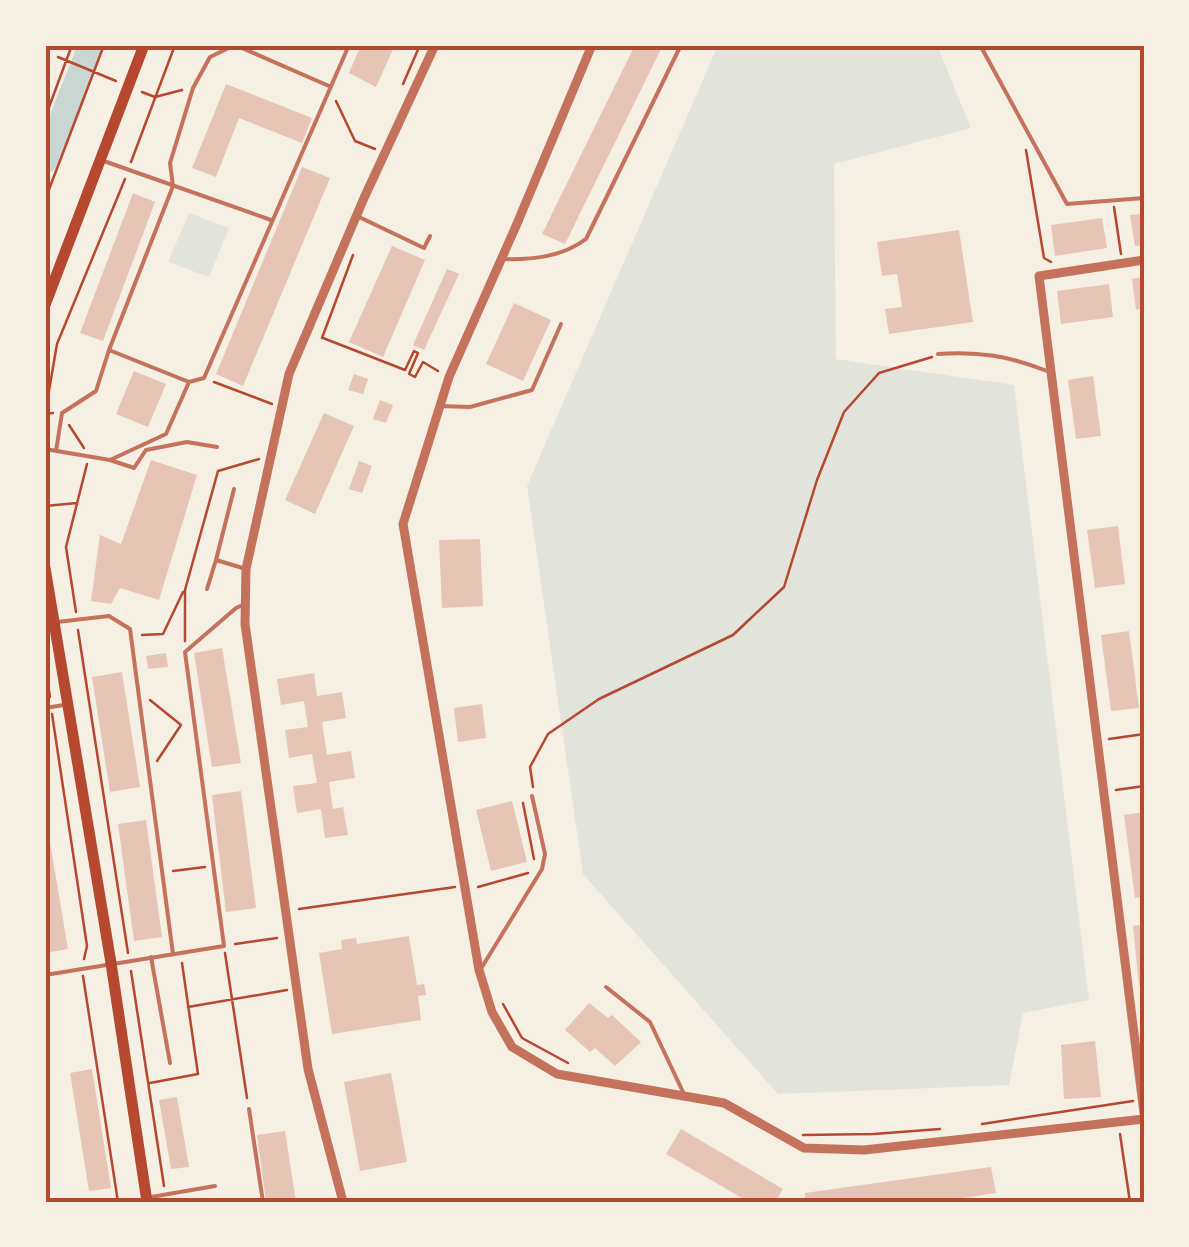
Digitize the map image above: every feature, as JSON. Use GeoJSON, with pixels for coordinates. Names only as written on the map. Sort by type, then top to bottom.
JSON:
{"type":"FeatureCollection","features":[{"type":"Feature","properties":{"kind":"main road"},"geometry":{"type":"LineString","coordinates":[[45,305],[144,45]]}},
{"type":"Feature","properties":{"kind":"main road"},"geometry":{"type":"LineString","coordinates":[[45,568],[147,1200]]}},
{"type":"Feature","properties":{"kind":"street"},"geometry":{"type":"LineString","coordinates":[[343,1202],[308,1070],[245,624],[246,569],[289,374],[435,45]]}},
{"type":"Feature","properties":{"kind":"street"},"geometry":{"type":"LineString","coordinates":[[592,45],[449,376],[403,524],[478,970],[492,1012],[512,1047],[558,1074],[724,1103],[804,1148],[864,1150],[1144,1116],[1040,276],[1144,260]]}},
{"type":"Feature","properties":{"kind":"lane"},"geometry":{"type":"LineString","coordinates":[[56,451],[62,413],[96,391],[173,186],[170,162],[194,88],[210,57],[235,45],[329,86]]}},
{"type":"Feature","properties":{"kind":"lane"},"geometry":{"type":"LineString","coordinates":[[109,350],[189,382],[204,378],[349,45]]}},
{"type":"Feature","properties":{"kind":"lane"},"geometry":{"type":"LineString","coordinates":[[502,259],[537,258],[573,248],[586,239],[682,45]]}},
{"type":"Feature","properties":{"kind":"lane"},"geometry":{"type":"LineString","coordinates":[[980,45],[1067,204],[1144,198]]}},
{"type":"Feature","properties":{"kind":"lane"},"geometry":{"type":"LineString","coordinates":[[100,160],[271,220]]}},
{"type":"Feature","properties":{"kind":"lane"},"geometry":{"type":"LineString","coordinates":[[356,216],[424,248],[430,236]]}},
{"type":"Feature","properties":{"kind":"lane"},"geometry":{"type":"LineString","coordinates":[[440,406],[470,408],[532,390],[561,324]]}},
{"type":"Feature","properties":{"kind":"lane"},"geometry":{"type":"LineString","coordinates":[[938,354],[977,351],[1014,358],[1052,373]]}},
{"type":"Feature","properties":{"kind":"lane"},"geometry":{"type":"LineString","coordinates":[[110,460],[166,434],[189,382]]}},
{"type":"Feature","properties":{"kind":"lane"},"geometry":{"type":"LineString","coordinates":[[45,449],[134,468],[146,450],[187,442],[217,447]]}},
{"type":"Feature","properties":{"kind":"lane"},"geometry":{"type":"LineString","coordinates":[[208,589],[234,489]]}},
{"type":"Feature","properties":{"kind":"lane"},"geometry":{"type":"LineString","coordinates":[[216,560],[246,569]]}},
{"type":"Feature","properties":{"kind":"lane"},"geometry":{"type":"LineString","coordinates":[[45,974],[224,946],[185,652],[236,608],[246,604]]}},
{"type":"Feature","properties":{"kind":"lane"},"geometry":{"type":"LineString","coordinates":[[55,622],[110,616],[130,629],[172,954]]}},
{"type":"Feature","properties":{"kind":"lane"},"geometry":{"type":"LineString","coordinates":[[48,708],[69,704]]}},
{"type":"Feature","properties":{"kind":"lane"},"geometry":{"type":"LineString","coordinates":[[478,970],[488,961],[542,869],[545,854],[532,796]]}},
{"type":"Feature","properties":{"kind":"lane"},"geometry":{"type":"LineString","coordinates":[[151,957],[170,1063]]}},
{"type":"Feature","properties":{"kind":"lane"},"geometry":{"type":"LineString","coordinates":[[606,987],[650,1022],[685,1097]]}},
{"type":"Feature","properties":{"kind":"lane"},"geometry":{"type":"LineString","coordinates":[[248,1110],[262,1202]]}},
{"type":"Feature","properties":{"kind":"lane"},"geometry":{"type":"LineString","coordinates":[[147,1200],[214,1186]]}},
{"type":"Feature","properties":{"kind":"path"},"geometry":{"type":"LineString","coordinates":[[45,118],[72,45]]}},
{"type":"Feature","properties":{"kind":"path"},"geometry":{"type":"LineString","coordinates":[[45,200],[104,45]]}},
{"type":"Feature","properties":{"kind":"path"},"geometry":{"type":"LineString","coordinates":[[398,97],[420,45]]}},
{"type":"Feature","properties":{"kind":"path"},"geometry":{"type":"LineString","coordinates":[[58,57],[88,70]]}},
{"type":"Feature","properties":{"kind":"path"},"geometry":{"type":"LineString","coordinates":[[329,86],[354,141],[376,149]]}},
{"type":"Feature","properties":{"kind":"path"},"geometry":{"type":"LineString","coordinates":[[1026,150],[1044,258],[1055,265]]}},
{"type":"Feature","properties":{"kind":"path"},"geometry":{"type":"LineString","coordinates":[[1112,200],[1121,255],[1132,254]]}},
{"type":"Feature","properties":{"kind":"path"},"geometry":{"type":"LineString","coordinates":[[356,246],[322,338],[404,370],[414,351],[418,353],[409,374],[415,377],[423,362],[449,376]]}},
{"type":"Feature","properties":{"kind":"path"},"geometry":{"type":"LineString","coordinates":[[297,909],[465,886],[475,888],[532,872],[536,867],[523,801],[534,794],[530,767],[548,734],[599,699],[734,635],[784,586],[817,480],[844,412],[879,373],[915,365],[938,354]]}},
{"type":"Feature","properties":{"kind":"path"},"geometry":{"type":"LineString","coordinates":[[204,378],[273,405]]}},
{"type":"Feature","properties":{"kind":"path"},"geometry":{"type":"LineString","coordinates":[[131,636],[163,634],[184,590],[218,471],[263,458]]}},
{"type":"Feature","properties":{"kind":"path"},"geometry":{"type":"LineString","coordinates":[[45,506],[77,503]]}},
{"type":"Feature","properties":{"kind":"path"},"geometry":{"type":"LineString","coordinates":[[184,590],[185,652]]}},
{"type":"Feature","properties":{"kind":"path"},"geometry":{"type":"LineString","coordinates":[[45,666],[48,708],[87,946],[82,968],[118,1202]]}},
{"type":"Feature","properties":{"kind":"path"},"geometry":{"type":"LineString","coordinates":[[138,690],[181,725],[149,772]]}},
{"type":"Feature","properties":{"kind":"path"},"geometry":{"type":"LineString","coordinates":[[1098,742],[1144,734]]}},
{"type":"Feature","properties":{"kind":"path"},"geometry":{"type":"LineString","coordinates":[[1104,792],[1144,786]]}},
{"type":"Feature","properties":{"kind":"path"},"geometry":{"type":"LineString","coordinates":[[162,872],[200,867]]}},
{"type":"Feature","properties":{"kind":"path"},"geometry":{"type":"LineString","coordinates":[[248,1110],[224,946],[279,938]]}},
{"type":"Feature","properties":{"kind":"path"},"geometry":{"type":"LineString","coordinates":[[148,1083],[198,1074],[180,953]]}},
{"type":"Feature","properties":{"kind":"path"},"geometry":{"type":"LineString","coordinates":[[188,1006],[286,990]]}},
{"type":"Feature","properties":{"kind":"path"},"geometry":{"type":"LineString","coordinates":[[503,1004],[522,1038],[567,1062]]}},
{"type":"Feature","properties":{"kind":"path"},"geometry":{"type":"LineString","coordinates":[[969,1127],[1142,1100]]}},
{"type":"Feature","properties":{"kind":"path"},"geometry":{"type":"LineString","coordinates":[[1119,1122],[1130,1202]]}},
{"type":"Feature","properties":{"kind":"path"},"geometry":{"type":"LineString","coordinates":[[802,1134],[950,1128]]}},
{"type":"Feature","properties":{"kind":"shaded area"},"geometry":{"type":"Polygon","coordinates":[[[718,45],[937,45],[971,128],[834,164],[836,359],[1014,385],[1089,1000],[1023,1013],[1009,1085],[778,1094],[583,874],[527,486],[718,45]]]}},
{"type":"Feature","properties":{"kind":"shaded area"},"geometry":{"type":"Polygon","coordinates":[[[189,213],[229,228],[209,277],[168,262],[189,213]]]}},
{"type":"Feature","properties":{"kind":"building"},"geometry":{"type":"Polygon","coordinates":[[[361,45],[395,45],[376,87],[349,73],[361,45]]]}},
{"type":"Feature","properties":{"kind":"building"},"geometry":{"type":"Polygon","coordinates":[[[635,45],[663,45],[565,244],[542,234],[635,45]]]}},
{"type":"Feature","properties":{"kind":"building"},"geometry":{"type":"Polygon","coordinates":[[[226,84],[312,118],[302,143],[239,118],[216,177],[192,168],[226,84]]]}},
{"type":"Feature","properties":{"kind":"building"},"geometry":{"type":"Polygon","coordinates":[[[302,167],[330,178],[243,386],[216,374],[302,167]]]}},
{"type":"Feature","properties":{"kind":"building"},"geometry":{"type":"Polygon","coordinates":[[[133,193],[155,202],[103,341],[80,333],[133,193]]]}},
{"type":"Feature","properties":{"kind":"building"},"geometry":{"type":"Polygon","coordinates":[[[1144,214],[1144,245],[1135,246],[1130,215],[1144,214]]]}},
{"type":"Feature","properties":{"kind":"building"},"geometry":{"type":"Polygon","coordinates":[[[1102,218],[1107,248],[1055,256],[1051,225],[1102,218]]]}},
{"type":"Feature","properties":{"kind":"building"},"geometry":{"type":"Polygon","coordinates":[[[959,230],[973,322],[889,334],[885,309],[902,307],[897,274],[882,276],[877,242],[959,230]]]}},
{"type":"Feature","properties":{"kind":"building"},"geometry":{"type":"Polygon","coordinates":[[[392,246],[425,260],[383,357],[349,342],[392,246]]]}},
{"type":"Feature","properties":{"kind":"building"},"geometry":{"type":"Polygon","coordinates":[[[447,269],[459,274],[424,350],[413,345],[447,269]]]}},
{"type":"Feature","properties":{"kind":"building"},"geometry":{"type":"Polygon","coordinates":[[[1144,277],[1144,308],[1136,310],[1132,279],[1144,277]]]}},
{"type":"Feature","properties":{"kind":"building"},"geometry":{"type":"Polygon","coordinates":[[[1109,284],[1113,317],[1061,324],[1057,291],[1109,284]]]}},
{"type":"Feature","properties":{"kind":"building"},"geometry":{"type":"Polygon","coordinates":[[[514,303],[551,320],[523,381],[486,364],[514,303]]]}},
{"type":"Feature","properties":{"kind":"building"},"geometry":{"type":"Polygon","coordinates":[[[134,371],[166,384],[148,427],[116,414],[134,371]]]}},
{"type":"Feature","properties":{"kind":"building"},"geometry":{"type":"Polygon","coordinates":[[[354,374],[368,379],[363,394],[348,390],[354,374]]]}},
{"type":"Feature","properties":{"kind":"building"},"geometry":{"type":"Polygon","coordinates":[[[1093,376],[1101,436],[1076,439],[1068,380],[1093,376]]]}},
{"type":"Feature","properties":{"kind":"building"},"geometry":{"type":"Polygon","coordinates":[[[380,400],[393,405],[386,423],[373,419],[380,400]]]}},
{"type":"Feature","properties":{"kind":"building"},"geometry":{"type":"Polygon","coordinates":[[[324,413],[354,426],[315,514],[285,500],[324,413]]]}},
{"type":"Feature","properties":{"kind":"building"},"geometry":{"type":"Polygon","coordinates":[[[151,460],[197,475],[159,600],[120,588],[111,604],[91,601],[100,535],[121,544],[151,460]]]}},
{"type":"Feature","properties":{"kind":"building"},"geometry":{"type":"Polygon","coordinates":[[[359,461],[372,466],[362,493],[349,489],[359,461]]]}},
{"type":"Feature","properties":{"kind":"building"},"geometry":{"type":"Polygon","coordinates":[[[1118,526],[1125,584],[1095,588],[1087,530],[1118,526]]]}},
{"type":"Feature","properties":{"kind":"building"},"geometry":{"type":"Polygon","coordinates":[[[480,539],[483,606],[442,608],[439,540],[480,539]]]}},
{"type":"Feature","properties":{"kind":"building"},"geometry":{"type":"Polygon","coordinates":[[[1129,631],[1139,708],[1111,711],[1101,635],[1129,631]]]}},
{"type":"Feature","properties":{"kind":"building"},"geometry":{"type":"Polygon","coordinates":[[[222,648],[241,763],[212,767],[194,653],[222,648]]]}},
{"type":"Feature","properties":{"kind":"building"},"geometry":{"type":"Polygon","coordinates":[[[166,653],[168,667],[148,669],[146,656],[166,653]]]}},
{"type":"Feature","properties":{"kind":"building"},"geometry":{"type":"Polygon","coordinates":[[[122,672],[140,787],[110,792],[92,677],[122,672]]]}},
{"type":"Feature","properties":{"kind":"building"},"geometry":{"type":"Polygon","coordinates":[[[314,673],[317,696],[342,692],[346,718],[322,722],[327,755],[351,751],[355,778],[329,782],[333,809],[343,807],[348,835],[325,838],[321,809],[297,813],[293,786],[317,783],[312,754],[289,758],[285,730],[308,727],[304,701],[281,705],[277,679],[314,673]]]}},
{"type":"Feature","properties":{"kind":"building"},"geometry":{"type":"Polygon","coordinates":[[[482,704],[486,738],[458,742],[454,708],[482,704]]]}},
{"type":"Feature","properties":{"kind":"building"},"geometry":{"type":"Polygon","coordinates":[[[241,791],[256,908],[226,912],[212,795],[241,791]]]}},
{"type":"Feature","properties":{"kind":"building"},"geometry":{"type":"Polygon","coordinates":[[[512,801],[527,862],[491,871],[476,810],[512,801]]]}},
{"type":"Feature","properties":{"kind":"building"},"geometry":{"type":"Polygon","coordinates":[[[1144,812],[1144,896],[1135,898],[1124,815],[1144,812]]]}},
{"type":"Feature","properties":{"kind":"building"},"geometry":{"type":"Polygon","coordinates":[[[45,813],[68,949],[45,953],[45,813]]]}},
{"type":"Feature","properties":{"kind":"building"},"geometry":{"type":"Polygon","coordinates":[[[146,820],[162,937],[134,941],[118,824],[146,820]]]}},
{"type":"Feature","properties":{"kind":"building"},"geometry":{"type":"Polygon","coordinates":[[[1144,924],[1144,985],[1139,985],[1133,926],[1144,924]]]}},
{"type":"Feature","properties":{"kind":"building"},"geometry":{"type":"Polygon","coordinates":[[[409,936],[417,985],[424,984],[426,995],[418,996],[421,1020],[332,1034],[319,953],[342,949],[341,940],[356,938],[357,944],[409,936]]]}},
{"type":"Feature","properties":{"kind":"building"},"geometry":{"type":"Polygon","coordinates":[[[589,1003],[608,1018],[612,1015],[641,1042],[615,1066],[595,1048],[590,1052],[565,1030],[589,1003]]]}},
{"type":"Feature","properties":{"kind":"building"},"geometry":{"type":"Polygon","coordinates":[[[1095,1041],[1101,1097],[1064,1099],[1061,1045],[1095,1041]]]}},
{"type":"Feature","properties":{"kind":"building"},"geometry":{"type":"Polygon","coordinates":[[[92,1069],[111,1188],[89,1191],[70,1073],[92,1069]]]}},
{"type":"Feature","properties":{"kind":"building"},"geometry":{"type":"Polygon","coordinates":[[[391,1073],[407,1162],[360,1171],[344,1082],[391,1073]]]}},
{"type":"Feature","properties":{"kind":"building"},"geometry":{"type":"Polygon","coordinates":[[[177,1097],[189,1167],[171,1169],[159,1100],[177,1097]]]}},
{"type":"Feature","properties":{"kind":"building"},"geometry":{"type":"Polygon","coordinates":[[[681,1129],[783,1189],[775,1202],[749,1202],[666,1154],[681,1129]]]}},
{"type":"Feature","properties":{"kind":"building"},"geometry":{"type":"Polygon","coordinates":[[[285,1131],[296,1202],[266,1202],[257,1135],[285,1131]]]}},
{"type":"Feature","properties":{"kind":"building"},"geometry":{"type":"Polygon","coordinates":[[[991,1167],[996,1193],[937,1202],[805,1202],[805,1193],[991,1167]]]}},
{"type":"Feature","properties":{"kind":"waterway"},"geometry":{"type":"LineString","coordinates":[[45,161],[91,45]]}}]}
